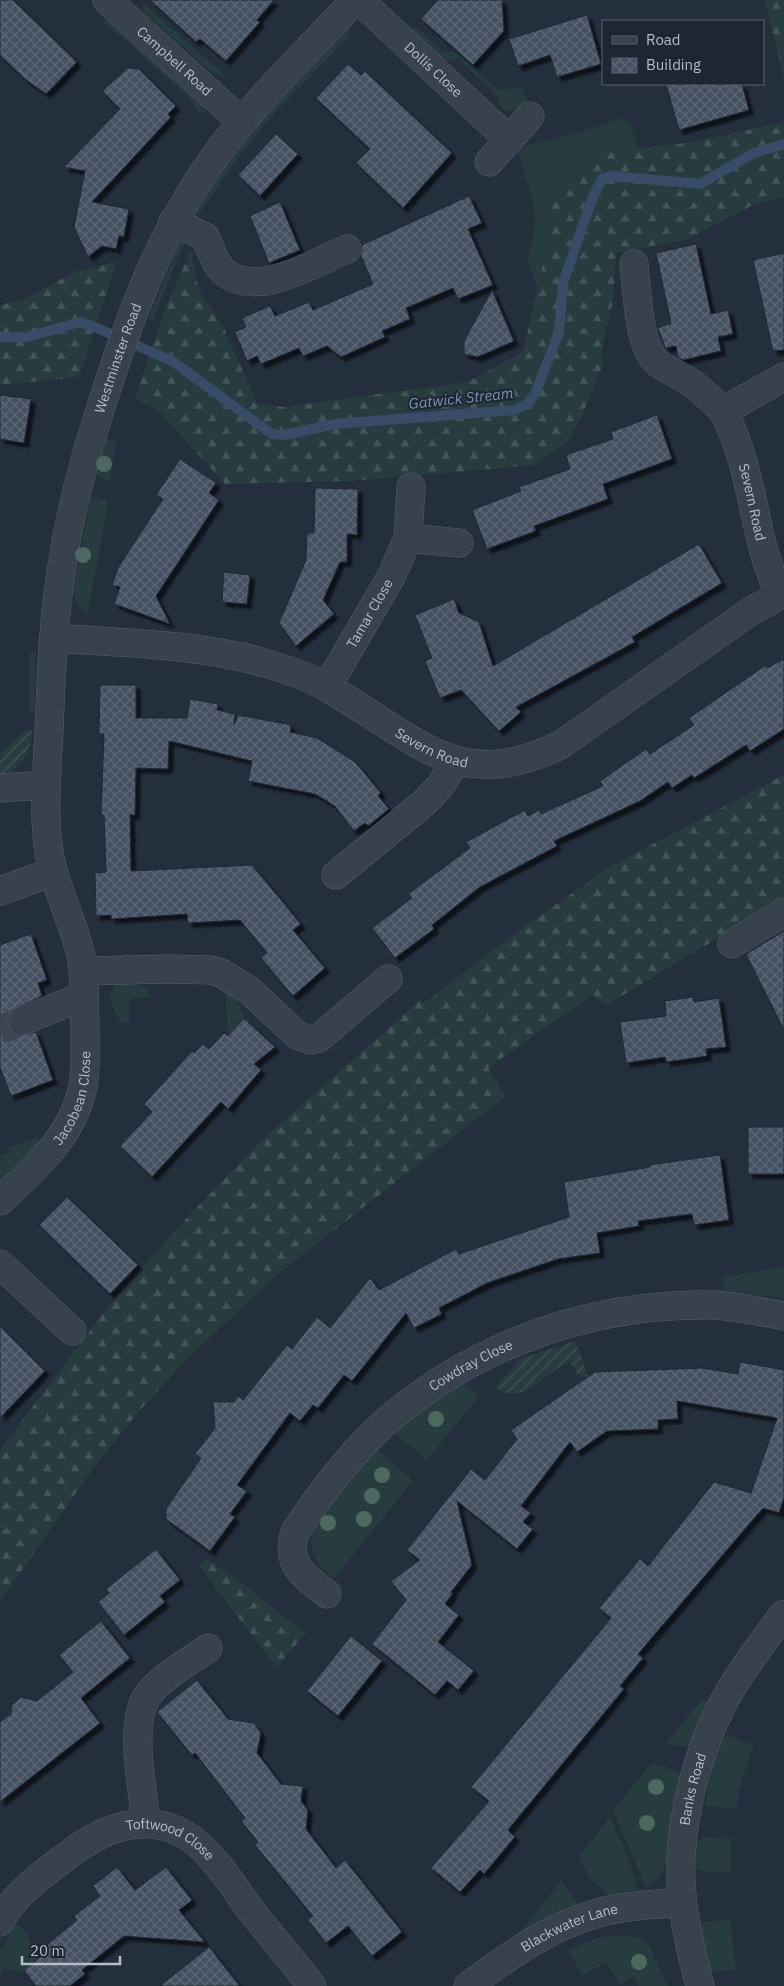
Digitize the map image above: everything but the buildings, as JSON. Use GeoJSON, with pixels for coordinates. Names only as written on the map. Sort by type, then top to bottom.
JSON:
{"type":"FeatureCollection","features":[{"type":"Feature","properties":{"kind":"street","name":"Campbell Road"},"geometry":{"type":"LineString","coordinates":[[107,0],[242,122]]}},
{"type":"Feature","properties":{"kind":"street","name":"Westminster Road"},"geometry":{"type":"LineString","coordinates":[[46,785],[54,638],[61,568],[75,496],[88,444],[137,299],[173,221],[204,172],[242,122],[355,0]]}},
{"type":"Feature","properties":{"kind":"street","name":"Dollis Close"},"geometry":{"type":"LineString","coordinates":[[359,0],[508,139]]}},
{"type":"Feature","properties":{"kind":"street"},"geometry":{"type":"LineString","coordinates":[[489,162],[530,116]]}},
{"type":"Feature","properties":{"kind":"street"},"geometry":{"type":"LineString","coordinates":[[173,221],[205,237],[214,260],[223,271],[235,279],[253,284],[270,282],[347,248]]}},
{"type":"Feature","properties":{"kind":"street","name":"Severn Road"},"geometry":{"type":"LineString","coordinates":[[54,638],[238,656],[269,664],[327,687],[422,748],[456,761],[502,765],[544,753],[556,747],[751,611],[782,594],[762,545],[740,449],[734,432],[723,411],[708,396],[658,363],[649,352],[644,339],[634,264]]}},
{"type":"Feature","properties":{"kind":"street"},"geometry":{"type":"LineString","coordinates":[[723,411],[784,376]]}},
{"type":"Feature","properties":{"kind":"street","name":"Tamar Close"},"geometry":{"type":"LineString","coordinates":[[327,687],[392,575],[408,538],[411,487]]}},
{"type":"Feature","properties":{"kind":"street"},"geometry":{"type":"LineString","coordinates":[[408,538],[459,542]]}},
{"type":"Feature","properties":{"kind":"street"},"geometry":{"type":"LineString","coordinates":[[336,875],[424,803],[440,786],[456,761]]}},
{"type":"Feature","properties":{"kind":"street"},"geometry":{"type":"LineString","coordinates":[[0,788],[46,785]]}},
{"type":"Feature","properties":{"kind":"street","name":"Jacobean Close"},"geometry":{"type":"LineString","coordinates":[[0,1201],[38,1166],[55,1146],[78,1104],[84,1081],[84,984],[70,915],[53,872],[48,849],[46,785]]}},
{"type":"Feature","properties":{"kind":"street"},"geometry":{"type":"LineString","coordinates":[[0,892],[53,872]]}},
{"type":"Feature","properties":{"kind":"street"},"geometry":{"type":"LineString","coordinates":[[732,944],[784,912]]}},
{"type":"Feature","properties":{"kind":"street"},"geometry":{"type":"LineString","coordinates":[[22,1021],[84,984],[166,969],[210,970],[230,977],[249,990],[297,1035],[310,1040],[319,1038],[388,979]]}},
{"type":"Feature","properties":{"kind":"street"},"geometry":{"type":"LineString","coordinates":[[0,1264],[72,1331]]}},
{"type":"Feature","properties":{"kind":"street","name":"Cowdray Close"},"geometry":{"type":"LineString","coordinates":[[327,1594],[302,1574],[294,1564],[291,1553],[294,1532],[337,1474],[375,1431],[415,1398],[468,1364],[525,1336],[579,1320],[630,1310],[715,1305],[784,1316]]}},
{"type":"Feature","properties":{"kind":"street","name":"Banks Road"},"geometry":{"type":"LineString","coordinates":[[700,1986],[682,1902],[682,1852],[689,1800],[703,1750],[720,1708],[748,1662],[784,1614]]}},
{"type":"Feature","properties":{"kind":"street"},"geometry":{"type":"LineString","coordinates":[[146,1823],[138,1741],[141,1708],[148,1696],[158,1685],[208,1648]]}},
{"type":"Feature","properties":{"kind":"street","name":"Toftwood Close"},"geometry":{"type":"LineString","coordinates":[[0,1922],[18,1897],[86,1841],[115,1827],[146,1823],[174,1828],[198,1844],[225,1874],[312,1986]]}},
{"type":"Feature","properties":{"kind":"street","name":"Blackwater Lane"},"geometry":{"type":"LineString","coordinates":[[469,1986],[519,1949],[565,1926],[598,1913],[682,1902]]}},
{"type":"Feature","properties":{"kind":"green space"},"geometry":{"type":"Polygon","coordinates":[[[765,0],[784,0],[784,80],[765,0]]]}},
{"type":"Feature","properties":{"kind":"green space"},"geometry":{"type":"Polygon","coordinates":[[[143,3],[226,77],[221,77],[210,71],[143,11],[143,3]]]}},
{"type":"Feature","properties":{"kind":"green space"},"geometry":{"type":"Polygon","coordinates":[[[111,18],[200,101],[205,112],[199,113],[188,96],[103,21],[111,18]]]}},
{"type":"Feature","properties":{"kind":"green space"},"geometry":{"type":"Polygon","coordinates":[[[414,26],[444,52],[457,53],[498,90],[522,87],[527,101],[513,111],[502,109],[498,97],[458,58],[445,63],[411,31],[414,26]]]}},
{"type":"Feature","properties":{"kind":"green space"},"geometry":{"type":"Polygon","coordinates":[[[349,29],[350,36],[268,120],[240,155],[199,214],[194,212],[235,152],[265,115],[344,31],[349,29]]]}},
{"type":"Feature","properties":{"kind":"green space"},"geometry":{"type":"Polygon","coordinates":[[[623,118],[630,123],[638,148],[596,153],[546,196],[549,237],[538,288],[527,261],[534,236],[534,205],[518,151],[525,146],[581,132],[623,118]]]}},
{"type":"Feature","properties":{"kind":"green space"},"geometry":{"type":"Polygon","coordinates":[[[784,122],[784,197],[753,205],[688,239],[616,253],[613,300],[601,356],[602,367],[581,418],[568,441],[535,465],[351,481],[225,484],[159,411],[135,398],[168,302],[191,250],[196,279],[203,297],[224,328],[257,403],[283,407],[468,382],[523,352],[549,237],[546,196],[596,153],[693,142],[784,122]]]}},
{"type":"Feature","properties":{"kind":"green space"},"geometry":{"type":"Polygon","coordinates":[[[181,240],[185,241],[153,320],[148,318],[181,240]]]}},
{"type":"Feature","properties":{"kind":"green space"},"geometry":{"type":"Polygon","coordinates":[[[117,262],[79,377],[0,385],[0,305],[25,299],[74,272],[117,262]]]}},
{"type":"Feature","properties":{"kind":"green space"},"geometry":{"type":"Polygon","coordinates":[[[103,438],[116,441],[110,482],[98,477],[93,471],[103,438]]]}},
{"type":"Feature","properties":{"kind":"green space"},"geometry":{"type":"Polygon","coordinates":[[[94,497],[106,500],[108,505],[87,616],[78,605],[73,592],[90,501],[94,497]]]}},
{"type":"Feature","properties":{"kind":"green space"},"geometry":{"type":"Polygon","coordinates":[[[30,652],[36,652],[34,711],[29,711],[30,652]]]}},
{"type":"Feature","properties":{"kind":"green space"},"geometry":{"type":"Polygon","coordinates":[[[26,730],[32,730],[30,745],[24,759],[14,769],[0,776],[0,754],[26,730]]]}},
{"type":"Feature","properties":{"kind":"green space"},"geometry":{"type":"Polygon","coordinates":[[[784,775],[784,898],[605,1006],[592,995],[488,1068],[506,1096],[278,1274],[191,1355],[139,1411],[95,1466],[0,1601],[0,1450],[114,1299],[182,1223],[262,1140],[420,1000],[424,1003],[510,937],[611,866],[784,775]]]}},
{"type":"Feature","properties":{"kind":"green space"},"geometry":{"type":"Polygon","coordinates":[[[127,981],[145,988],[152,997],[129,999],[129,1023],[121,1023],[109,998],[116,984],[127,981]]]}},
{"type":"Feature","properties":{"kind":"green space"},"geometry":{"type":"Polygon","coordinates":[[[225,982],[236,993],[244,1018],[228,1036],[225,982]]]}},
{"type":"Feature","properties":{"kind":"green space"},"geometry":{"type":"Polygon","coordinates":[[[37,1137],[40,1148],[0,1182],[0,1156],[9,1152],[7,1148],[37,1137]]]}},
{"type":"Feature","properties":{"kind":"green space"},"geometry":{"type":"Polygon","coordinates":[[[784,1267],[784,1298],[726,1291],[721,1277],[784,1267]]]}},
{"type":"Feature","properties":{"kind":"green space"},"geometry":{"type":"Polygon","coordinates":[[[575,1341],[588,1376],[580,1377],[570,1363],[560,1367],[526,1391],[517,1394],[507,1393],[495,1387],[520,1359],[575,1341]]]}},
{"type":"Feature","properties":{"kind":"green space"},"geometry":{"type":"Polygon","coordinates":[[[462,1382],[479,1396],[427,1460],[396,1435],[396,1429],[462,1382]]]}},
{"type":"Feature","properties":{"kind":"green space"},"geometry":{"type":"Polygon","coordinates":[[[375,1450],[378,1450],[411,1479],[411,1483],[334,1578],[314,1556],[311,1546],[312,1535],[322,1514],[375,1450]]]}},
{"type":"Feature","properties":{"kind":"green space"},"geometry":{"type":"Polygon","coordinates":[[[205,1558],[238,1580],[305,1633],[277,1668],[199,1566],[205,1558]]]}},
{"type":"Feature","properties":{"kind":"green space"},"geometry":{"type":"Polygon","coordinates":[[[702,1699],[708,1704],[691,1746],[684,1747],[666,1743],[702,1699]]]}},
{"type":"Feature","properties":{"kind":"green space"},"geometry":{"type":"Polygon","coordinates":[[[729,1736],[754,1745],[740,1786],[736,1809],[705,1805],[720,1740],[729,1736]]]}},
{"type":"Feature","properties":{"kind":"green space"},"geometry":{"type":"Polygon","coordinates":[[[652,1763],[679,1772],[680,1779],[670,1855],[659,1878],[646,1887],[613,1810],[652,1763]]]}},
{"type":"Feature","properties":{"kind":"green space"},"geometry":{"type":"Polygon","coordinates":[[[610,1817],[625,1849],[638,1890],[610,1895],[591,1880],[579,1857],[610,1817]]]}},
{"type":"Feature","properties":{"kind":"green space"},"geometry":{"type":"Polygon","coordinates":[[[703,1837],[731,1839],[730,1873],[700,1871],[695,1867],[696,1842],[703,1837]]]}},
{"type":"Feature","properties":{"kind":"green space"},"geometry":{"type":"Polygon","coordinates":[[[561,1880],[579,1905],[550,1916],[521,1932],[561,1880]]]}},
{"type":"Feature","properties":{"kind":"green space"},"geometry":{"type":"Polygon","coordinates":[[[730,1920],[736,1969],[713,1972],[708,1969],[700,1927],[704,1922],[730,1920]]]}},
{"type":"Feature","properties":{"kind":"green space"},"geometry":{"type":"Polygon","coordinates":[[[16,1925],[23,1928],[40,1957],[20,1973],[6,1968],[3,1969],[0,1976],[0,1951],[16,1925]]]}},
{"type":"Feature","properties":{"kind":"green space"},"geometry":{"type":"Polygon","coordinates":[[[624,1935],[643,1939],[650,1947],[668,1986],[639,1986],[633,1977],[620,1985],[606,1962],[582,1976],[568,1950],[596,1938],[624,1935]]]}},
{"type":"Feature","properties":{"kind":"waterway","name":"Gatwick Stream"},"geometry":{"type":"LineString","coordinates":[[0,337],[27,337],[80,322],[90,325],[172,361],[272,434],[284,435],[335,424],[515,410],[527,404],[535,394],[559,332],[563,283],[593,196],[603,178],[612,176],[700,184],[754,153],[784,144]]}},
{"type":"Feature","properties":{"kind":"tunnel"},"geometry":{"type":"LineString","coordinates":[[0,1030],[22,1021]]}}]}
